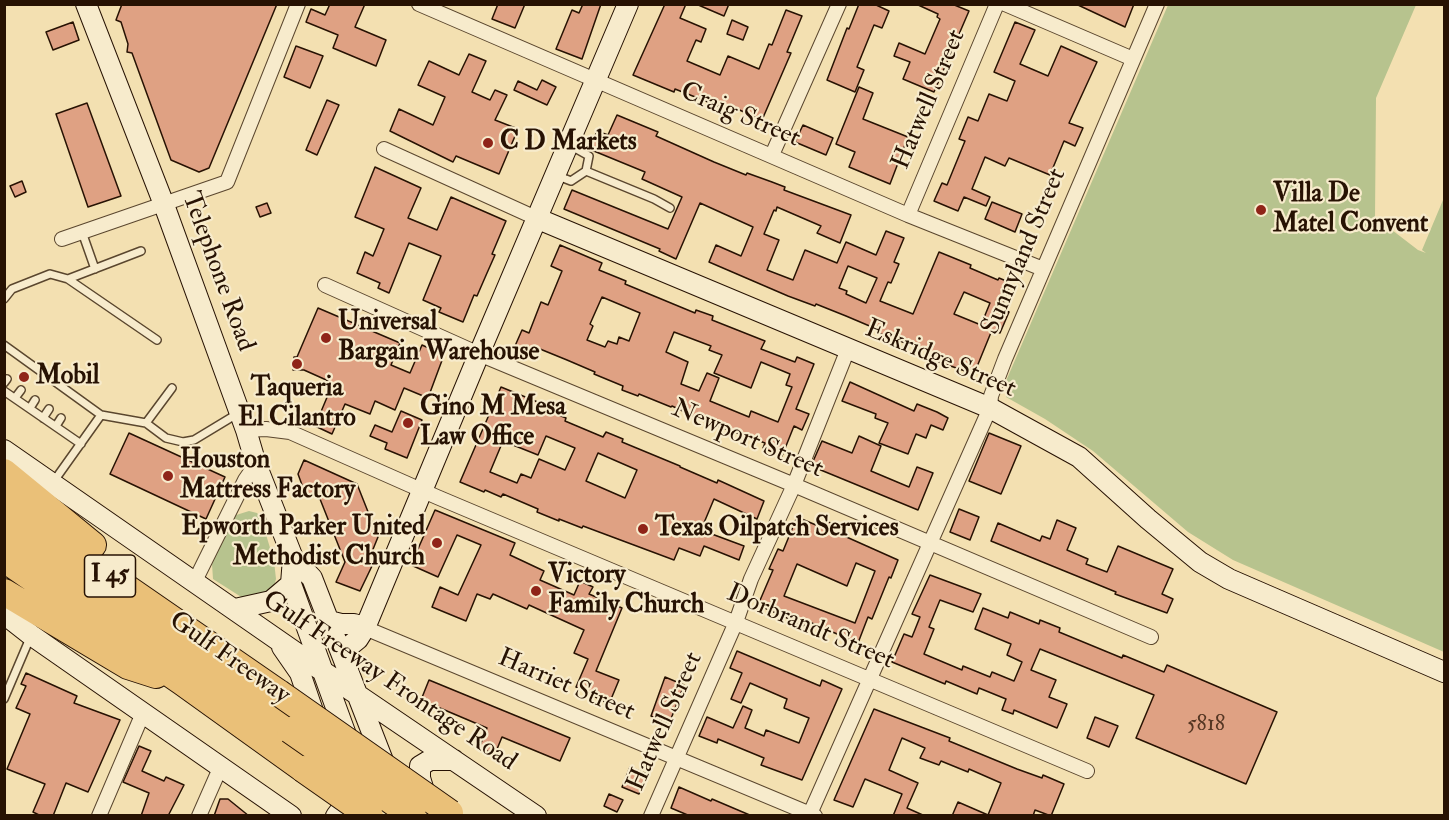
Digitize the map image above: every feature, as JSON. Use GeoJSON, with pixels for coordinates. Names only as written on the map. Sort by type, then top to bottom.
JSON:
{"type":"FeatureCollection","features":[{"type":"Feature","properties":{"kind":"highway"},"geometry":{"type":"LineString","coordinates":[[4,472],[85,540],[193,616],[215,649]]}},
{"type":"Feature","properties":{"kind":"highway","name":"Gulf Freeway"},"geometry":{"type":"LineString","coordinates":[[4,503],[454,816]]}},
{"type":"Feature","properties":{"kind":"highway","name":"Gulf Freeway"},"geometry":{"type":"LineString","coordinates":[[4,531],[413,816]]}},
{"type":"Feature","properties":{"kind":"highway","name":"Gulf Freeway"},"geometry":{"type":"LineString","coordinates":[[4,559],[370,816]]}},
{"type":"Feature","properties":{"kind":"highway"},"geometry":{"type":"LineString","coordinates":[[4,592],[128,666],[182,682]]}},
{"type":"Feature","properties":{"kind":"main road"},"geometry":{"type":"LineString","coordinates":[[345,662],[347,648],[358,639],[365,628],[628,4]]}},
{"type":"Feature","properties":{"kind":"main road","name":"Telephone Road"},"geometry":{"type":"LineString","coordinates":[[91,9],[243,422],[256,464],[293,558],[312,578],[404,816]]}},
{"type":"Feature","properties":{"kind":"main road","name":"Eskridge Street"},"geometry":{"type":"LineString","coordinates":[[536,218],[990,408],[1079,458],[1200,562],[1229,579],[1444,672]]}},
{"type":"Feature","properties":{"kind":"main road","name":"Gulf Freeway Frontage Road"},"geometry":{"type":"LineString","coordinates":[[4,450],[536,816]]}},
{"type":"Feature","properties":{"kind":"main road","name":"Telephone Road"},"geometry":{"type":"LineString","coordinates":[[293,558],[291,584],[375,816]]}},
{"type":"Feature","properties":{"kind":"main road"},"geometry":{"type":"LineString","coordinates":[[235,609],[271,601],[291,584]]}},
{"type":"Feature","properties":{"kind":"main road"},"geometry":{"type":"LineString","coordinates":[[4,614],[291,816]]}},
{"type":"Feature","properties":{"kind":"main road"},"geometry":{"type":"LineString","coordinates":[[329,621],[354,624],[365,628]]}},
{"type":"Feature","properties":{"kind":"main road"},"geometry":{"type":"LineString","coordinates":[[276,638],[300,674],[341,791],[342,808],[336,816]]}},
{"type":"Feature","properties":{"kind":"main road"},"geometry":{"type":"LineString","coordinates":[[431,816],[420,778],[420,766],[430,760],[454,760]]}},
{"type":"Feature","properties":{"kind":"street"},"geometry":{"type":"LineString","coordinates":[[62,239],[226,182],[298,4]]}},
{"type":"Feature","properties":{"kind":"street","name":"Craig Street"},"geometry":{"type":"LineString","coordinates":[[419,4],[908,215],[1043,269]]}},
{"type":"Feature","properties":{"kind":"street"},"geometry":{"type":"LineString","coordinates":[[772,155],[839,4]]}},
{"type":"Feature","properties":{"kind":"street","name":"Hatwell Street"},"geometry":{"type":"LineString","coordinates":[[908,215],[997,4]]}},
{"type":"Feature","properties":{"kind":"street"},"geometry":{"type":"LineString","coordinates":[[1005,4],[1133,59]]}},
{"type":"Feature","properties":{"kind":"street","name":"Sunnyland Street"},"geometry":{"type":"LineString","coordinates":[[811,815],[990,408],[991,396],[1043,269],[1156,4]]}},
{"type":"Feature","properties":{"kind":"street","name":"Eskridge Street"},"geometry":{"type":"LineString","coordinates":[[384,149],[536,218]]}},
{"type":"Feature","properties":{"kind":"street","name":"Newport Street"},"geometry":{"type":"LineString","coordinates":[[325,285],[479,354],[1151,637]]}},
{"type":"Feature","properties":{"kind":"street","name":"Hatwell Street"},"geometry":{"type":"LineString","coordinates":[[651,816],[736,622],[751,579],[794,485],[848,350]]}},
{"type":"Feature","properties":{"kind":"street","name":"Dorbrandt Street"},"geometry":{"type":"LineString","coordinates":[[243,422],[266,429],[290,432],[422,491],[1087,771]]}},
{"type":"Feature","properties":{"kind":"street"},"geometry":{"type":"LineString","coordinates":[[195,581],[245,480],[256,464]]}},
{"type":"Feature","properties":{"kind":"street","name":"Harriet Street"},"geometry":{"type":"LineString","coordinates":[[365,628],[811,815]]}},
{"type":"Feature","properties":{"kind":"street"},"geometry":{"type":"LineString","coordinates":[[99,816],[142,713]]}},
{"type":"Feature","properties":{"kind":"street"},"geometry":{"type":"LineString","coordinates":[[199,816],[221,766]]}},
{"type":"Feature","properties":{"kind":"lane"},"geometry":{"type":"LineString","coordinates":[[555,175],[571,181],[586,171],[589,156],[569,145]]}},
{"type":"Feature","properties":{"kind":"lane"},"geometry":{"type":"LineString","coordinates":[[586,171],[670,208]]}},
{"type":"Feature","properties":{"kind":"lane"},"geometry":{"type":"LineString","coordinates":[[82,232],[94,269]]}},
{"type":"Feature","properties":{"kind":"lane"},"geometry":{"type":"LineString","coordinates":[[68,279],[141,251]]}},
{"type":"Feature","properties":{"kind":"lane"},"geometry":{"type":"LineString","coordinates":[[4,299],[12,289],[50,274],[68,279],[157,340]]}},
{"type":"Feature","properties":{"kind":"lane"},"geometry":{"type":"LineString","coordinates":[[5,356],[7,347],[34,371],[101,415],[146,423],[166,438],[183,442],[194,440],[243,422]]}},
{"type":"Feature","properties":{"kind":"lane"},"geometry":{"type":"LineString","coordinates":[[17,365],[22,358]]}},
{"type":"Feature","properties":{"kind":"lane"},"geometry":{"type":"LineString","coordinates":[[146,423],[172,388]]}},
{"type":"Feature","properties":{"kind":"lane"},"geometry":{"type":"LineString","coordinates":[[15,398],[21,390]]}},
{"type":"Feature","properties":{"kind":"lane"},"geometry":{"type":"LineString","coordinates":[[4,391],[81,444]]}},
{"type":"Feature","properties":{"kind":"lane"},"geometry":{"type":"LineString","coordinates":[[30,408],[35,400]]}},
{"type":"Feature","properties":{"kind":"lane"},"geometry":{"type":"LineString","coordinates":[[43,418],[49,409]]}},
{"type":"Feature","properties":{"kind":"lane"},"geometry":{"type":"LineString","coordinates":[[53,483],[101,415]]}},
{"type":"Feature","properties":{"kind":"lane"},"geometry":{"type":"LineString","coordinates":[[56,426],[62,418]]}},
{"type":"Feature","properties":{"kind":"lane"},"geometry":{"type":"LineString","coordinates":[[4,699],[31,635]]}},
{"type":"Feature","properties":{"kind":"green space","name":"Villa De Matel Convent"},"geometry":{"type":"Polygon","coordinates":[[[1168,5],[1416,5],[1376,98],[1375,217],[1418,250],[1426,253],[1422,250],[1444,201],[1444,652],[1233,560],[1188,532],[1093,451],[1045,419],[1006,397],[1006,381],[1168,5]]]}},
{"type":"Feature","properties":{"kind":"green space"},"geometry":{"type":"Polygon","coordinates":[[[249,511],[257,513],[261,518],[274,561],[276,579],[273,590],[246,600],[213,579],[212,564],[233,516],[249,511]]]}},
{"type":"Feature","properties":{"kind":"building"},"geometry":{"type":"Polygon","coordinates":[[[122,4],[277,4],[209,168],[199,172],[171,160],[132,53],[127,52],[128,44],[121,22],[116,20],[122,4]]]}},
{"type":"Feature","properties":{"kind":"building"},"geometry":{"type":"Polygon","coordinates":[[[330,4],[365,4],[355,27],[386,40],[376,66],[333,48],[338,35],[306,22],[311,9],[325,15],[330,4]]]}},
{"type":"Feature","properties":{"kind":"building"},"geometry":{"type":"Polygon","coordinates":[[[498,4],[525,4],[515,28],[492,19],[498,4]]]}},
{"type":"Feature","properties":{"kind":"building"},"geometry":{"type":"Polygon","coordinates":[[[583,4],[601,4],[582,59],[556,49],[572,10],[579,13],[583,4]]]}},
{"type":"Feature","properties":{"kind":"building"},"geometry":{"type":"Polygon","coordinates":[[[665,4],[686,4],[680,18],[706,29],[701,42],[696,40],[687,61],[720,75],[728,56],[759,69],[769,44],[772,45],[786,10],[802,16],[787,52],[791,53],[762,120],[735,108],[733,112],[675,89],[674,92],[633,75],[665,4]]]}},
{"type":"Feature","properties":{"kind":"building"},"geometry":{"type":"Polygon","coordinates":[[[696,4],[729,4],[724,16],[696,4]]]}},
{"type":"Feature","properties":{"kind":"building"},"geometry":{"type":"Polygon","coordinates":[[[859,4],[874,4],[889,11],[882,28],[874,25],[857,67],[864,70],[855,92],[827,80],[859,4]]]}},
{"type":"Feature","properties":{"kind":"building"},"geometry":{"type":"Polygon","coordinates":[[[916,4],[952,4],[969,11],[934,92],[903,79],[910,62],[894,56],[899,43],[925,54],[940,19],[937,17],[938,14],[916,4]]]}},
{"type":"Feature","properties":{"kind":"building"},"geometry":{"type":"Polygon","coordinates":[[[1078,4],[1134,4],[1125,27],[1078,5],[1078,4]]]}},
{"type":"Feature","properties":{"kind":"building"},"geometry":{"type":"Polygon","coordinates":[[[732,20],[748,27],[743,40],[727,34],[732,20]]]}},
{"type":"Feature","properties":{"kind":"building"},"geometry":{"type":"Polygon","coordinates":[[[73,22],[79,40],[53,50],[46,32],[73,22]]]}},
{"type":"Feature","properties":{"kind":"building"},"geometry":{"type":"Polygon","coordinates":[[[1015,22],[1035,30],[1020,64],[1048,76],[1061,46],[1097,62],[1069,123],[1083,128],[1075,146],[1064,141],[1050,175],[1009,158],[1005,166],[985,157],[972,189],[990,197],[986,206],[964,197],[958,211],[934,201],[942,183],[947,185],[965,141],[959,139],[968,117],[978,121],[989,94],[1007,101],[1015,81],[994,72],[1015,22]]]}},
{"type":"Feature","properties":{"kind":"building"},"geometry":{"type":"Polygon","coordinates":[[[296,46],[323,56],[310,88],[284,77],[296,46]]]}},
{"type":"Feature","properties":{"kind":"building"},"geometry":{"type":"Polygon","coordinates":[[[469,54],[486,61],[472,92],[490,100],[495,90],[507,95],[495,120],[518,129],[499,174],[456,156],[453,162],[390,131],[399,109],[433,125],[445,97],[418,85],[429,61],[459,75],[469,54]]]}},
{"type":"Feature","properties":{"kind":"building"},"geometry":{"type":"Polygon","coordinates":[[[542,80],[556,87],[547,105],[514,90],[518,81],[537,90],[542,80]]]}},
{"type":"Feature","properties":{"kind":"building"},"geometry":{"type":"Polygon","coordinates":[[[859,87],[873,93],[863,119],[908,137],[890,184],[849,167],[855,152],[836,144],[859,87]]]}},
{"type":"Feature","properties":{"kind":"building"},"geometry":{"type":"Polygon","coordinates":[[[327,100],[339,105],[317,155],[306,150],[327,100]]]}},
{"type":"Feature","properties":{"kind":"building"},"geometry":{"type":"Polygon","coordinates":[[[87,103],[121,196],[88,207],[56,114],[87,103]]]}},
{"type":"Feature","properties":{"kind":"building"},"geometry":{"type":"Polygon","coordinates":[[[617,115],[658,132],[656,136],[714,162],[785,187],[784,190],[851,215],[840,243],[817,233],[821,226],[777,207],[776,211],[774,210],[764,234],[779,240],[767,270],[793,280],[805,250],[837,263],[846,242],[876,255],[886,231],[904,238],[894,262],[899,264],[880,301],[913,314],[939,252],[971,265],[970,268],[1011,283],[1001,309],[1009,312],[1000,333],[992,330],[974,374],[927,358],[930,352],[878,333],[879,330],[846,316],[788,296],[709,262],[716,245],[741,256],[753,227],[700,203],[676,259],[659,251],[660,249],[564,209],[572,190],[668,229],[682,197],[642,179],[645,172],[589,149],[597,131],[608,135],[617,115]],[[848,266],[839,288],[847,291],[846,294],[866,303],[877,278],[848,266]],[[964,292],[954,314],[981,325],[990,303],[964,292]]]}},
{"type":"Feature","properties":{"kind":"building"},"geometry":{"type":"Polygon","coordinates":[[[803,125],[833,138],[826,155],[795,142],[803,125]]]}},
{"type":"Feature","properties":{"kind":"building"},"geometry":{"type":"Polygon","coordinates":[[[375,167],[421,188],[408,218],[437,230],[451,197],[506,221],[492,254],[495,255],[463,322],[439,312],[441,308],[423,300],[441,256],[409,243],[389,293],[378,288],[380,283],[357,273],[365,252],[373,256],[384,229],[355,217],[375,167]]]}},
{"type":"Feature","properties":{"kind":"building"},"geometry":{"type":"Polygon","coordinates":[[[22,181],[26,192],[15,197],[10,186],[22,181]]]}},
{"type":"Feature","properties":{"kind":"building"},"geometry":{"type":"Polygon","coordinates":[[[992,202],[1022,214],[1015,232],[985,219],[992,202]]]}},
{"type":"Feature","properties":{"kind":"building"},"geometry":{"type":"Polygon","coordinates":[[[267,203],[271,213],[260,217],[256,207],[267,203]]]}},
{"type":"Feature","properties":{"kind":"building"},"geometry":{"type":"Polygon","coordinates":[[[560,245],[602,263],[599,270],[626,281],[625,284],[695,313],[696,310],[713,316],[712,320],[765,341],[761,349],[795,362],[797,357],[814,364],[796,409],[809,414],[802,430],[794,426],[782,456],[763,448],[765,443],[709,423],[672,406],[622,390],[623,386],[567,360],[540,349],[537,356],[515,346],[522,330],[529,333],[541,302],[548,305],[562,271],[551,266],[560,245]],[[602,297],[590,324],[593,326],[587,340],[605,347],[608,341],[617,344],[619,337],[629,341],[640,313],[602,297]],[[674,332],[666,352],[688,362],[681,384],[699,391],[707,373],[719,378],[710,401],[749,417],[751,411],[778,422],[792,387],[786,385],[790,374],[761,362],[751,388],[714,373],[722,355],[709,350],[711,346],[674,332]]]}},
{"type":"Feature","properties":{"kind":"building"},"geometry":{"type":"Polygon","coordinates":[[[318,308],[400,343],[391,365],[410,373],[422,345],[444,355],[428,398],[404,388],[395,410],[375,401],[370,414],[345,404],[332,434],[315,426],[333,383],[304,370],[293,370],[294,357],[297,357],[318,308]]]}},
{"type":"Feature","properties":{"kind":"building"},"geometry":{"type":"Polygon","coordinates":[[[850,382],[914,411],[917,404],[937,412],[948,418],[943,430],[931,425],[926,438],[916,434],[908,454],[879,443],[888,423],[875,418],[876,414],[842,401],[850,382]]]}},
{"type":"Feature","properties":{"kind":"building"},"geometry":{"type":"Polygon","coordinates":[[[501,387],[540,403],[539,407],[566,418],[565,421],[603,437],[606,432],[623,439],[622,442],[764,501],[757,519],[714,499],[701,530],[744,546],[739,560],[704,546],[700,556],[679,548],[674,560],[583,526],[582,528],[559,519],[559,521],[503,494],[501,497],[460,482],[501,387]],[[546,436],[538,455],[503,441],[490,472],[517,483],[521,474],[531,478],[539,459],[565,470],[575,448],[546,436]],[[598,453],[586,481],[625,498],[637,470],[598,453]]]}},
{"type":"Feature","properties":{"kind":"building"},"geometry":{"type":"Polygon","coordinates":[[[401,411],[422,420],[407,458],[385,449],[387,443],[370,436],[375,425],[392,432],[401,411]]]}},
{"type":"Feature","properties":{"kind":"building","name":"Houston Mattress Factory"},"geometry":{"type":"Polygon","coordinates":[[[129,433],[225,477],[206,519],[110,474],[129,433]]]}},
{"type":"Feature","properties":{"kind":"building"},"geometry":{"type":"Polygon","coordinates":[[[989,433],[1021,446],[1001,494],[969,481],[989,433]]]}},
{"type":"Feature","properties":{"kind":"building"},"geometry":{"type":"Polygon","coordinates":[[[859,436],[881,446],[871,471],[909,487],[917,467],[933,473],[918,510],[811,466],[822,441],[852,453],[859,436]]]}},
{"type":"Feature","properties":{"kind":"building"},"geometry":{"type":"Polygon","coordinates":[[[304,460],[357,484],[378,537],[367,564],[372,566],[360,591],[336,582],[345,562],[320,499],[305,493],[298,474],[304,460]]]}},
{"type":"Feature","properties":{"kind":"building"},"geometry":{"type":"Polygon","coordinates":[[[959,509],[979,517],[970,540],[950,532],[959,509]]]}},
{"type":"Feature","properties":{"kind":"building"},"geometry":{"type":"Polygon","coordinates":[[[435,510],[515,543],[510,555],[544,571],[540,580],[574,595],[580,581],[593,587],[589,594],[622,608],[596,671],[619,680],[609,704],[576,687],[588,659],[574,653],[584,630],[529,605],[527,609],[493,594],[490,599],[477,594],[466,621],[432,607],[440,587],[458,595],[481,545],[457,535],[438,577],[411,565],[435,510]]]}},
{"type":"Feature","properties":{"kind":"building"},"geometry":{"type":"Polygon","coordinates":[[[797,517],[823,528],[826,521],[845,529],[842,535],[898,560],[872,619],[868,617],[858,643],[807,621],[805,626],[758,605],[773,570],[769,569],[778,549],[783,551],[797,517]],[[856,563],[847,586],[797,564],[784,596],[855,623],[875,571],[856,563]]]}},
{"type":"Feature","properties":{"kind":"building"},"geometry":{"type":"Polygon","coordinates":[[[1057,520],[1076,528],[1067,550],[1088,559],[1086,564],[1107,572],[1118,546],[1173,569],[1162,594],[1173,599],[1167,613],[1115,594],[1116,592],[991,541],[998,523],[1040,541],[1042,536],[1050,539],[1057,520]]]}},
{"type":"Feature","properties":{"kind":"building"},"geometry":{"type":"Polygon","coordinates":[[[930,575],[981,594],[973,612],[940,600],[929,627],[934,629],[924,654],[962,670],[963,666],[990,677],[992,672],[1014,681],[1022,662],[1007,655],[1011,644],[975,629],[983,608],[1008,618],[1010,612],[1039,624],[1040,620],[1060,628],[1059,632],[1122,658],[1123,655],[1164,672],[1167,665],[1277,712],[1246,784],[1136,738],[1154,695],[1040,649],[1031,670],[1056,680],[1049,697],[1067,704],[1057,728],[1014,710],[1013,714],[1002,710],[1006,699],[979,688],[977,694],[946,681],[945,684],[892,662],[904,634],[912,637],[920,617],[912,614],[930,575]]]}},
{"type":"Feature","properties":{"kind":"building"},"geometry":{"type":"Polygon","coordinates":[[[737,651],[820,686],[822,680],[842,689],[802,780],[761,765],[764,758],[718,739],[717,743],[699,736],[707,717],[733,728],[743,706],[752,710],[745,728],[764,736],[766,730],[799,743],[809,718],[784,708],[787,699],[750,683],[741,703],[731,699],[742,673],[730,668],[737,651]]]}},
{"type":"Feature","properties":{"kind":"building"},"geometry":{"type":"Polygon","coordinates":[[[26,673],[77,696],[74,703],[120,720],[88,792],[66,783],[53,816],[41,816],[33,812],[45,784],[7,769],[30,714],[16,708],[26,686],[21,684],[26,673]]]}},
{"type":"Feature","properties":{"kind":"building"},"geometry":{"type":"Polygon","coordinates":[[[665,677],[684,685],[669,724],[651,716],[665,677]]]}},
{"type":"Feature","properties":{"kind":"building"},"geometry":{"type":"Polygon","coordinates":[[[429,680],[570,738],[560,761],[502,737],[495,754],[479,748],[487,728],[421,700],[429,680]]]}},
{"type":"Feature","properties":{"kind":"building"},"geometry":{"type":"Polygon","coordinates":[[[874,709],[950,738],[949,741],[1017,769],[1042,778],[1043,775],[1064,784],[1051,816],[1035,810],[1033,816],[952,816],[958,802],[988,815],[1001,783],[969,769],[968,772],[941,761],[939,765],[920,758],[925,748],[902,738],[889,770],[918,783],[907,808],[925,816],[893,816],[902,794],[865,779],[853,807],[834,800],[874,709]]]}},
{"type":"Feature","properties":{"kind":"building"},"geometry":{"type":"Polygon","coordinates":[[[1095,717],[1118,726],[1109,747],[1087,738],[1095,717]]]}},
{"type":"Feature","properties":{"kind":"building"},"geometry":{"type":"Polygon","coordinates":[[[139,746],[151,751],[142,771],[164,781],[166,777],[184,785],[168,816],[141,816],[149,793],[123,782],[139,746]]]}},
{"type":"Feature","properties":{"kind":"building"},"geometry":{"type":"Polygon","coordinates":[[[630,767],[647,774],[639,794],[622,787],[630,767]]]}},
{"type":"Feature","properties":{"kind":"building"},"geometry":{"type":"Polygon","coordinates":[[[679,787],[752,816],[690,816],[671,808],[679,787]]]}},
{"type":"Feature","properties":{"kind":"building"},"geometry":{"type":"Polygon","coordinates":[[[609,794],[623,800],[617,812],[604,806],[609,794]]]}},
{"type":"Feature","properties":{"kind":"building"},"geometry":{"type":"Polygon","coordinates":[[[220,799],[228,799],[249,816],[214,816],[220,799]]]}},
{"type":"Feature","properties":{"kind":"place","name":"C D Markets"},"geometry":{"type":"Point","coordinates":[488,143]}},
{"type":"Feature","properties":{"kind":"place","name":"Villa De Matel Convent"},"geometry":{"type":"Point","coordinates":[1261,210]}},
{"type":"Feature","properties":{"kind":"place","name":"Universal Bargain Warehouse"},"geometry":{"type":"Point","coordinates":[326,338]}},
{"type":"Feature","properties":{"kind":"place","name":"Taqueria El Cilantro"},"geometry":{"type":"Point","coordinates":[297,364]}},
{"type":"Feature","properties":{"kind":"place","name":"Mobil"},"geometry":{"type":"Point","coordinates":[24,377]}},
{"type":"Feature","properties":{"kind":"place","name":"Gino M Mesa Law Office"},"geometry":{"type":"Point","coordinates":[408,423]}},
{"type":"Feature","properties":{"kind":"place","name":"Houston Mattress Factory"},"geometry":{"type":"Point","coordinates":[168,476]}},
{"type":"Feature","properties":{"kind":"place","name":"Texas Oilpatch Services"},"geometry":{"type":"Point","coordinates":[643,529]}},
{"type":"Feature","properties":{"kind":"place","name":"Epworth Parker United Methodist Church"},"geometry":{"type":"Point","coordinates":[437,543]}},
{"type":"Feature","properties":{"kind":"place","name":"Victory Family Church"},"geometry":{"type":"Point","coordinates":[536,591]}}]}
